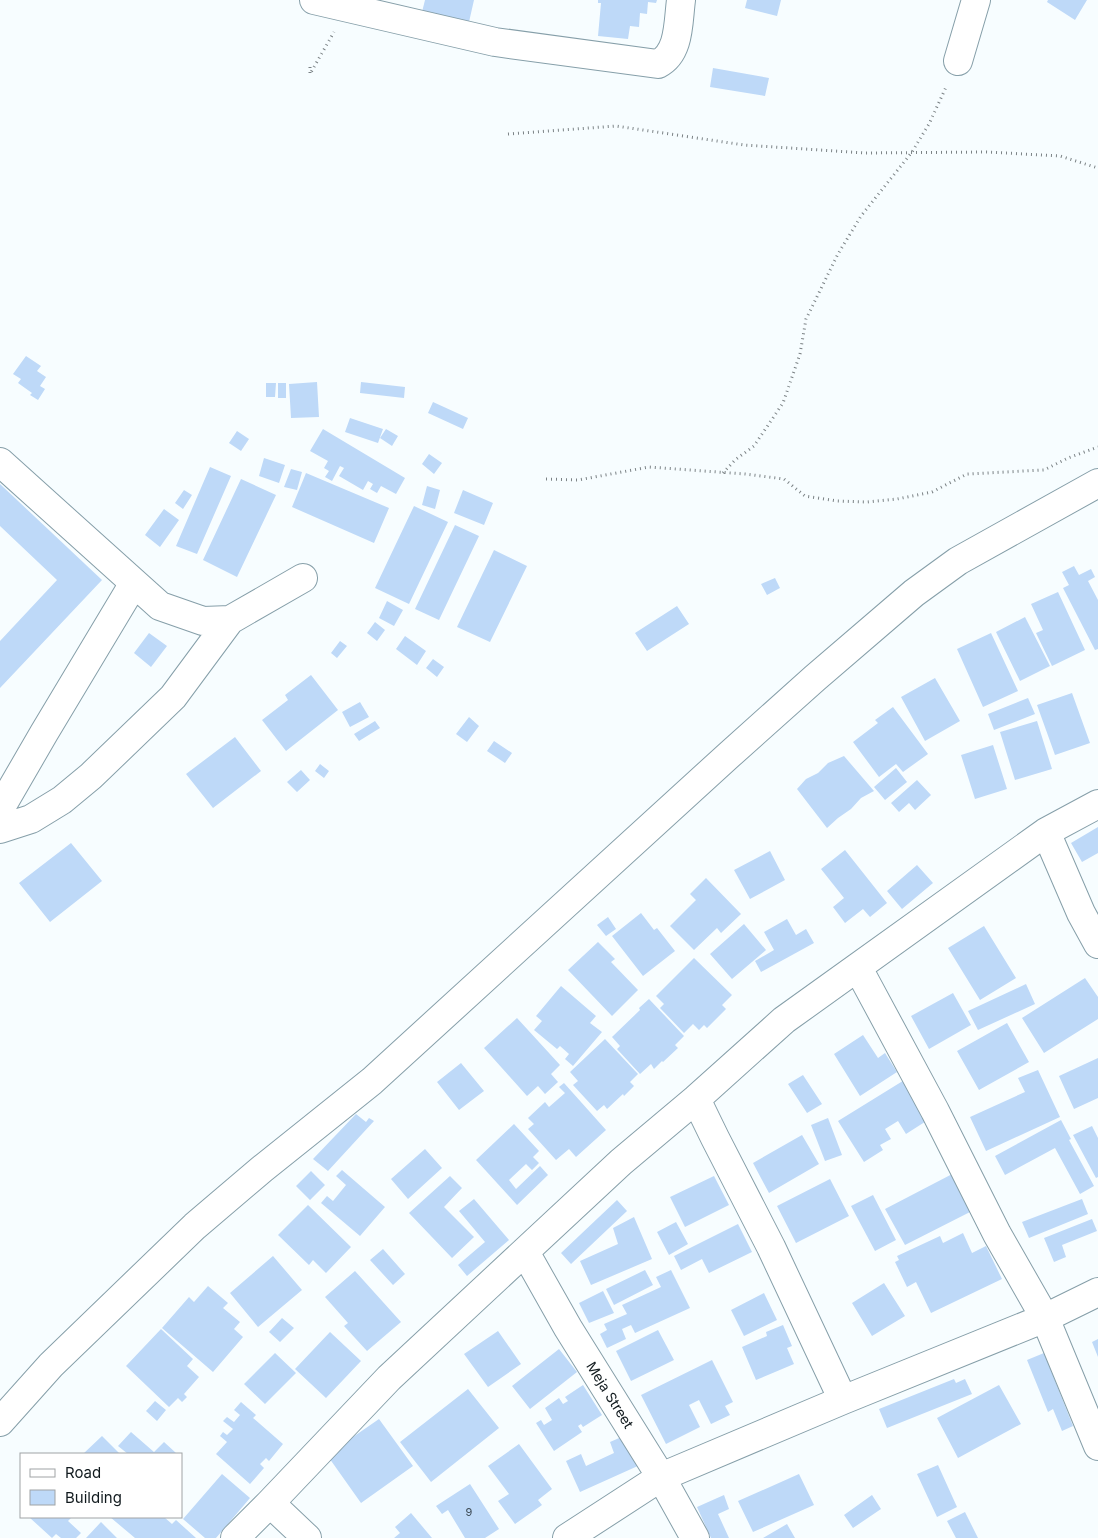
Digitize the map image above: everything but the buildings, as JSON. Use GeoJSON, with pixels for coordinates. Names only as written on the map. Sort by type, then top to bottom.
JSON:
{"type":"FeatureCollection","features":[{"type":"Feature","properties":{"kind":"street"},"geometry":{"type":"LineString","coordinates":[[314,0],[495,42],[658,64],[666,60],[676,40],[681,0]]}},
{"type":"Feature","properties":{"kind":"street"},"geometry":{"type":"LineString","coordinates":[[958,61],[976,0]]}},
{"type":"Feature","properties":{"kind":"street"},"geometry":{"type":"LineString","coordinates":[[0,462],[160,606],[203,621],[230,620]]}},
{"type":"Feature","properties":{"kind":"street"},"geometry":{"type":"LineString","coordinates":[[0,1422],[51,1365],[195,1226],[262,1169],[372,1081],[729,755],[906,600],[958,561],[1098,483]]}},
{"type":"Feature","properties":{"kind":"street"},"geometry":{"type":"LineString","coordinates":[[0,829],[31,819],[62,800],[173,698],[230,620],[303,578]]}},
{"type":"Feature","properties":{"kind":"street"},"geometry":{"type":"LineString","coordinates":[[0,809],[134,583]]}},
{"type":"Feature","properties":{"kind":"street"},"geometry":{"type":"LineString","coordinates":[[235,1538],[389,1378],[621,1162],[696,1099],[784,1020],[1046,832],[1098,804]]}},
{"type":"Feature","properties":{"kind":"street"},"geometry":{"type":"LineString","coordinates":[[1046,832],[1081,913],[1098,944]]}},
{"type":"Feature","properties":{"kind":"street"},"geometry":{"type":"LineString","coordinates":[[858,968],[935,1111],[997,1234],[1045,1318],[1098,1446]]}},
{"type":"Feature","properties":{"kind":"street"},"geometry":{"type":"LineString","coordinates":[[696,1099],[771,1247],[843,1400]]}},
{"type":"Feature","properties":{"kind":"street","name":"Meja Street"},"geometry":{"type":"LineString","coordinates":[[525,1252],[568,1328],[661,1476],[695,1538]]}},
{"type":"Feature","properties":{"kind":"street"},"geometry":{"type":"LineString","coordinates":[[567,1538],[661,1476],[1045,1318],[1098,1292]]}},
{"type":"Feature","properties":{"kind":"street"},"geometry":{"type":"LineString","coordinates":[[270,1503],[306,1538]]}},
{"type":"Feature","properties":{"kind":"path"},"geometry":{"type":"LineString","coordinates":[[310,67],[310,74],[347,9]]}},
{"type":"Feature","properties":{"kind":"path"},"geometry":{"type":"LineString","coordinates":[[723,473],[735,460],[754,446],[783,403],[800,354],[806,319],[838,254],[861,216],[912,152],[929,124],[958,61]]}},
{"type":"Feature","properties":{"kind":"path"},"geometry":{"type":"LineString","coordinates":[[508,134],[616,126],[744,144],[865,153],[987,152],[1060,156],[1098,168]]}},
{"type":"Feature","properties":{"kind":"path"},"geometry":{"type":"LineString","coordinates":[[546,479],[578,480],[649,466],[784,479],[805,496],[837,501],[867,502],[897,499],[932,492],[967,474],[1044,470],[1068,458],[1098,447]]}}]}
